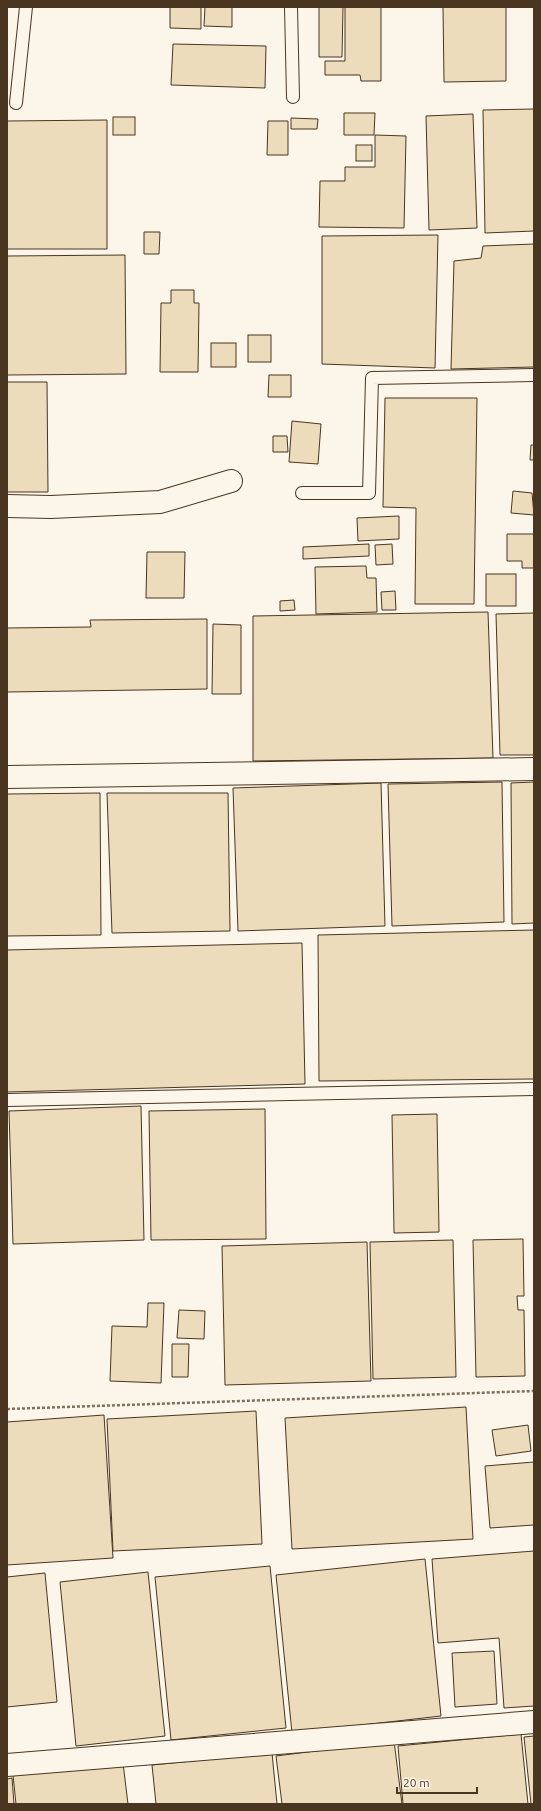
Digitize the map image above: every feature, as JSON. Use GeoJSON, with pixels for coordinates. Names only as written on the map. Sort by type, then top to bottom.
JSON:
{"type":"FeatureCollection","features":[{"type":"Feature","properties":{"kind":"street"},"geometry":{"type":"LineString","coordinates":[[7,506],[51,507],[160,502],[231,481]]}},
{"type":"Feature","properties":{"kind":"street"},"geometry":{"type":"LineString","coordinates":[[7,777],[534,769]]}},
{"type":"Feature","properties":{"kind":"street"},"geometry":{"type":"LineString","coordinates":[[7,1765],[534,1722]]}},
{"type":"Feature","properties":{"kind":"lane"},"geometry":{"type":"LineString","coordinates":[[16,103],[26,7]]}},
{"type":"Feature","properties":{"kind":"lane"},"geometry":{"type":"LineString","coordinates":[[291,7],[294,97]]}},
{"type":"Feature","properties":{"kind":"lane"},"geometry":{"type":"LineString","coordinates":[[302,493],[369,492],[372,378],[534,375]]}},
{"type":"Feature","properties":{"kind":"lane"},"geometry":{"type":"LineString","coordinates":[[7,1100],[534,1089]]}},
{"type":"Feature","properties":{"kind":"path"},"geometry":{"type":"LineString","coordinates":[[7,1409],[534,1391]]}},
{"type":"Feature","properties":{"kind":"building"},"geometry":{"type":"Polygon","coordinates":[[[170,7],[201,7],[201,29],[170,28],[170,7]]]}},
{"type":"Feature","properties":{"kind":"building"},"geometry":{"type":"Polygon","coordinates":[[[205,7],[232,7],[232,27],[204,26],[205,7]]]}},
{"type":"Feature","properties":{"kind":"building"},"geometry":{"type":"Polygon","coordinates":[[[319,7],[343,7],[342,57],[319,57],[319,7]]]}},
{"type":"Feature","properties":{"kind":"building"},"geometry":{"type":"Polygon","coordinates":[[[345,7],[381,7],[381,81],[361,81],[360,75],[325,75],[325,61],[345,61],[345,7]]]}},
{"type":"Feature","properties":{"kind":"building"},"geometry":{"type":"Polygon","coordinates":[[[443,7],[506,7],[506,81],[444,82],[443,7]]]}},
{"type":"Feature","properties":{"kind":"building"},"geometry":{"type":"Polygon","coordinates":[[[173,44],[266,46],[265,88],[171,85],[173,44]]]}},
{"type":"Feature","properties":{"kind":"building"},"geometry":{"type":"Polygon","coordinates":[[[534,109],[534,231],[485,233],[483,110],[534,109]]]}},
{"type":"Feature","properties":{"kind":"building"},"geometry":{"type":"Polygon","coordinates":[[[344,113],[375,113],[374,135],[344,135],[344,113]]]}},
{"type":"Feature","properties":{"kind":"building"},"geometry":{"type":"Polygon","coordinates":[[[473,114],[477,228],[429,230],[426,116],[473,114]]]}},
{"type":"Feature","properties":{"kind":"building"},"geometry":{"type":"Polygon","coordinates":[[[113,117],[135,117],[135,135],[113,135],[113,117]]]}},
{"type":"Feature","properties":{"kind":"building"},"geometry":{"type":"Polygon","coordinates":[[[291,118],[318,119],[317,129],[291,129],[291,118]]]}},
{"type":"Feature","properties":{"kind":"building"},"geometry":{"type":"Polygon","coordinates":[[[107,120],[107,249],[7,249],[7,121],[107,120]]]}},
{"type":"Feature","properties":{"kind":"building"},"geometry":{"type":"Polygon","coordinates":[[[268,121],[288,121],[288,155],[267,155],[268,121]]]}},
{"type":"Feature","properties":{"kind":"building"},"geometry":{"type":"Polygon","coordinates":[[[375,135],[406,136],[404,228],[319,227],[320,181],[345,181],[345,167],[375,167],[375,135]]]}},
{"type":"Feature","properties":{"kind":"building"},"geometry":{"type":"Polygon","coordinates":[[[356,145],[372,145],[372,161],[356,161],[356,145]]]}},
{"type":"Feature","properties":{"kind":"building"},"geometry":{"type":"Polygon","coordinates":[[[144,232],[160,232],[159,254],[144,254],[144,232]]]}},
{"type":"Feature","properties":{"kind":"building"},"geometry":{"type":"Polygon","coordinates":[[[438,235],[435,368],[322,364],[322,236],[438,235]]]}},
{"type":"Feature","properties":{"kind":"building"},"geometry":{"type":"Polygon","coordinates":[[[534,244],[534,367],[451,369],[454,261],[481,258],[483,246],[534,244]]]}},
{"type":"Feature","properties":{"kind":"building"},"geometry":{"type":"Polygon","coordinates":[[[125,255],[126,374],[7,375],[7,256],[125,255]]]}},
{"type":"Feature","properties":{"kind":"building"},"geometry":{"type":"Polygon","coordinates":[[[171,290],[194,290],[194,303],[199,303],[198,372],[160,372],[161,303],[171,303],[171,290]]]}},
{"type":"Feature","properties":{"kind":"building"},"geometry":{"type":"Polygon","coordinates":[[[248,335],[271,335],[271,362],[248,362],[248,335]]]}},
{"type":"Feature","properties":{"kind":"building"},"geometry":{"type":"Polygon","coordinates":[[[211,343],[236,343],[236,367],[211,367],[211,343]]]}},
{"type":"Feature","properties":{"kind":"building"},"geometry":{"type":"Polygon","coordinates":[[[269,375],[291,375],[291,397],[268,397],[269,375]]]}},
{"type":"Feature","properties":{"kind":"building"},"geometry":{"type":"Polygon","coordinates":[[[7,382],[47,382],[48,492],[7,492],[7,382]]]}},
{"type":"Feature","properties":{"kind":"building"},"geometry":{"type":"Polygon","coordinates":[[[385,398],[477,398],[474,604],[415,604],[416,508],[383,507],[385,398]]]}},
{"type":"Feature","properties":{"kind":"building"},"geometry":{"type":"Polygon","coordinates":[[[292,421],[321,424],[318,464],[289,462],[292,421]]]}},
{"type":"Feature","properties":{"kind":"building"},"geometry":{"type":"Polygon","coordinates":[[[273,436],[287,436],[288,452],[273,452],[273,436]]]}},
{"type":"Feature","properties":{"kind":"building"},"geometry":{"type":"Polygon","coordinates":[[[531,445],[534,445],[534,460],[530,460],[531,445]]]}},
{"type":"Feature","properties":{"kind":"building"},"geometry":{"type":"Polygon","coordinates":[[[513,491],[532,493],[534,515],[511,513],[513,491]]]}},
{"type":"Feature","properties":{"kind":"building"},"geometry":{"type":"Polygon","coordinates":[[[399,516],[399,539],[358,541],[357,518],[399,516]]]}},
{"type":"Feature","properties":{"kind":"building"},"geometry":{"type":"Polygon","coordinates":[[[507,534],[534,534],[534,568],[522,568],[522,561],[507,561],[507,534]]]}},
{"type":"Feature","properties":{"kind":"building"},"geometry":{"type":"Polygon","coordinates":[[[369,544],[369,556],[303,559],[303,547],[369,544]]]}},
{"type":"Feature","properties":{"kind":"building"},"geometry":{"type":"Polygon","coordinates":[[[392,544],[393,564],[376,565],[375,545],[392,544]]]}},
{"type":"Feature","properties":{"kind":"building"},"geometry":{"type":"Polygon","coordinates":[[[147,552],[185,552],[184,598],[146,598],[147,552]]]}},
{"type":"Feature","properties":{"kind":"building"},"geometry":{"type":"Polygon","coordinates":[[[366,566],[367,578],[376,578],[377,612],[316,614],[315,567],[366,566]]]}},
{"type":"Feature","properties":{"kind":"building"},"geometry":{"type":"Polygon","coordinates":[[[486,574],[516,574],[516,606],[486,606],[486,574]]]}},
{"type":"Feature","properties":{"kind":"building"},"geometry":{"type":"Polygon","coordinates":[[[395,591],[396,610],[382,610],[381,592],[395,591]]]}},
{"type":"Feature","properties":{"kind":"building"},"geometry":{"type":"Polygon","coordinates":[[[294,600],[295,610],[280,611],[280,601],[294,600]]]}},
{"type":"Feature","properties":{"kind":"building"},"geometry":{"type":"Polygon","coordinates":[[[488,612],[493,758],[253,761],[253,616],[488,612]]]}},
{"type":"Feature","properties":{"kind":"building"},"geometry":{"type":"Polygon","coordinates":[[[534,613],[534,755],[500,755],[496,614],[534,613]]]}},
{"type":"Feature","properties":{"kind":"building"},"geometry":{"type":"Polygon","coordinates":[[[207,619],[207,689],[7,692],[7,628],[91,627],[90,620],[207,619]]]}},
{"type":"Feature","properties":{"kind":"building"},"geometry":{"type":"Polygon","coordinates":[[[213,624],[241,625],[241,694],[212,694],[213,624]]]}},
{"type":"Feature","properties":{"kind":"building"},"geometry":{"type":"Polygon","coordinates":[[[502,782],[504,922],[392,926],[388,784],[502,782]]]}},
{"type":"Feature","properties":{"kind":"building"},"geometry":{"type":"Polygon","coordinates":[[[534,782],[534,923],[512,924],[511,783],[534,782]]]}},
{"type":"Feature","properties":{"kind":"building"},"geometry":{"type":"Polygon","coordinates":[[[381,783],[385,926],[238,931],[233,788],[381,783]]]}},
{"type":"Feature","properties":{"kind":"building"},"geometry":{"type":"Polygon","coordinates":[[[100,793],[101,935],[7,936],[7,794],[100,793]]]}},
{"type":"Feature","properties":{"kind":"building"},"geometry":{"type":"Polygon","coordinates":[[[107,793],[228,793],[230,931],[112,933],[107,793]]]}},
{"type":"Feature","properties":{"kind":"building"},"geometry":{"type":"Polygon","coordinates":[[[534,930],[534,1079],[319,1081],[318,935],[534,930]]]}},
{"type":"Feature","properties":{"kind":"building"},"geometry":{"type":"Polygon","coordinates":[[[302,943],[305,1084],[7,1092],[7,950],[302,943]]]}},
{"type":"Feature","properties":{"kind":"building"},"geometry":{"type":"Polygon","coordinates":[[[141,1106],[144,1240],[13,1244],[9,1111],[141,1106]]]}},
{"type":"Feature","properties":{"kind":"building"},"geometry":{"type":"Polygon","coordinates":[[[265,1109],[266,1239],[151,1240],[149,1111],[265,1109]]]}},
{"type":"Feature","properties":{"kind":"building"},"geometry":{"type":"Polygon","coordinates":[[[437,1114],[439,1232],[394,1233],[392,1115],[437,1114]]]}},
{"type":"Feature","properties":{"kind":"building"},"geometry":{"type":"Polygon","coordinates":[[[523,1239],[524,1296],[517,1296],[518,1310],[524,1310],[525,1376],[476,1377],[473,1240],[523,1239]]]}},
{"type":"Feature","properties":{"kind":"building"},"geometry":{"type":"Polygon","coordinates":[[[453,1240],[456,1377],[373,1379],[370,1242],[453,1240]]]}},
{"type":"Feature","properties":{"kind":"building"},"geometry":{"type":"Polygon","coordinates":[[[367,1242],[371,1381],[225,1385],[222,1246],[367,1242]]]}},
{"type":"Feature","properties":{"kind":"building"},"geometry":{"type":"Polygon","coordinates":[[[148,1303],[164,1303],[161,1383],[110,1381],[112,1326],[147,1327],[148,1303]]]}},
{"type":"Feature","properties":{"kind":"building"},"geometry":{"type":"Polygon","coordinates":[[[179,1310],[205,1311],[204,1339],[177,1338],[179,1310]]]}},
{"type":"Feature","properties":{"kind":"building"},"geometry":{"type":"Polygon","coordinates":[[[172,1344],[189,1344],[188,1377],[172,1377],[172,1344]]]}},
{"type":"Feature","properties":{"kind":"building"},"geometry":{"type":"Polygon","coordinates":[[[466,1407],[473,1539],[292,1549],[285,1418],[466,1407]]]}},
{"type":"Feature","properties":{"kind":"building"},"geometry":{"type":"Polygon","coordinates":[[[256,1411],[262,1544],[113,1551],[107,1419],[256,1411]]]}},
{"type":"Feature","properties":{"kind":"building"},"geometry":{"type":"Polygon","coordinates":[[[104,1415],[113,1558],[7,1565],[7,1422],[104,1415]]]}},
{"type":"Feature","properties":{"kind":"building"},"geometry":{"type":"Polygon","coordinates":[[[528,1425],[531,1451],[496,1456],[492,1430],[528,1425]]]}},
{"type":"Feature","properties":{"kind":"building"},"geometry":{"type":"Polygon","coordinates":[[[534,1462],[534,1525],[490,1528],[485,1466],[534,1462]]]}},
{"type":"Feature","properties":{"kind":"building"},"geometry":{"type":"Polygon","coordinates":[[[534,1551],[534,1706],[504,1708],[499,1638],[438,1643],[432,1559],[534,1551]]]}},
{"type":"Feature","properties":{"kind":"building"},"geometry":{"type":"Polygon","coordinates":[[[425,1559],[441,1716],[292,1733],[276,1575],[425,1559]]]}},
{"type":"Feature","properties":{"kind":"building"},"geometry":{"type":"Polygon","coordinates":[[[270,1566],[286,1728],[171,1740],[155,1577],[270,1566]]]}},
{"type":"Feature","properties":{"kind":"building"},"geometry":{"type":"Polygon","coordinates":[[[148,1572],[165,1736],[76,1746],[60,1582],[148,1572]]]}},
{"type":"Feature","properties":{"kind":"building"},"geometry":{"type":"Polygon","coordinates":[[[45,1573],[57,1702],[7,1707],[7,1577],[45,1573]]]}},
{"type":"Feature","properties":{"kind":"building"},"geometry":{"type":"Polygon","coordinates":[[[494,1651],[497,1704],[455,1707],[452,1653],[494,1651]]]}},
{"type":"Feature","properties":{"kind":"building"},"geometry":{"type":"Polygon","coordinates":[[[521,1734],[528,1804],[403,1804],[398,1746],[521,1734]]]}},
{"type":"Feature","properties":{"kind":"building"},"geometry":{"type":"Polygon","coordinates":[[[534,1736],[534,1804],[531,1804],[524,1737],[534,1736]]]}},
{"type":"Feature","properties":{"kind":"building"},"geometry":{"type":"Polygon","coordinates":[[[394,1741],[402,1804],[282,1804],[276,1756],[394,1741]]]}},
{"type":"Feature","properties":{"kind":"building"},"geometry":{"type":"Polygon","coordinates":[[[272,1753],[277,1804],[156,1804],[152,1765],[272,1753]]]}},
{"type":"Feature","properties":{"kind":"building"},"geometry":{"type":"Polygon","coordinates":[[[123,1763],[128,1804],[16,1804],[13,1775],[123,1763]]]}},
{"type":"Feature","properties":{"kind":"building"},"geometry":{"type":"Polygon","coordinates":[[[12,1778],[14,1804],[7,1804],[7,1779],[12,1778]]]}}]}
